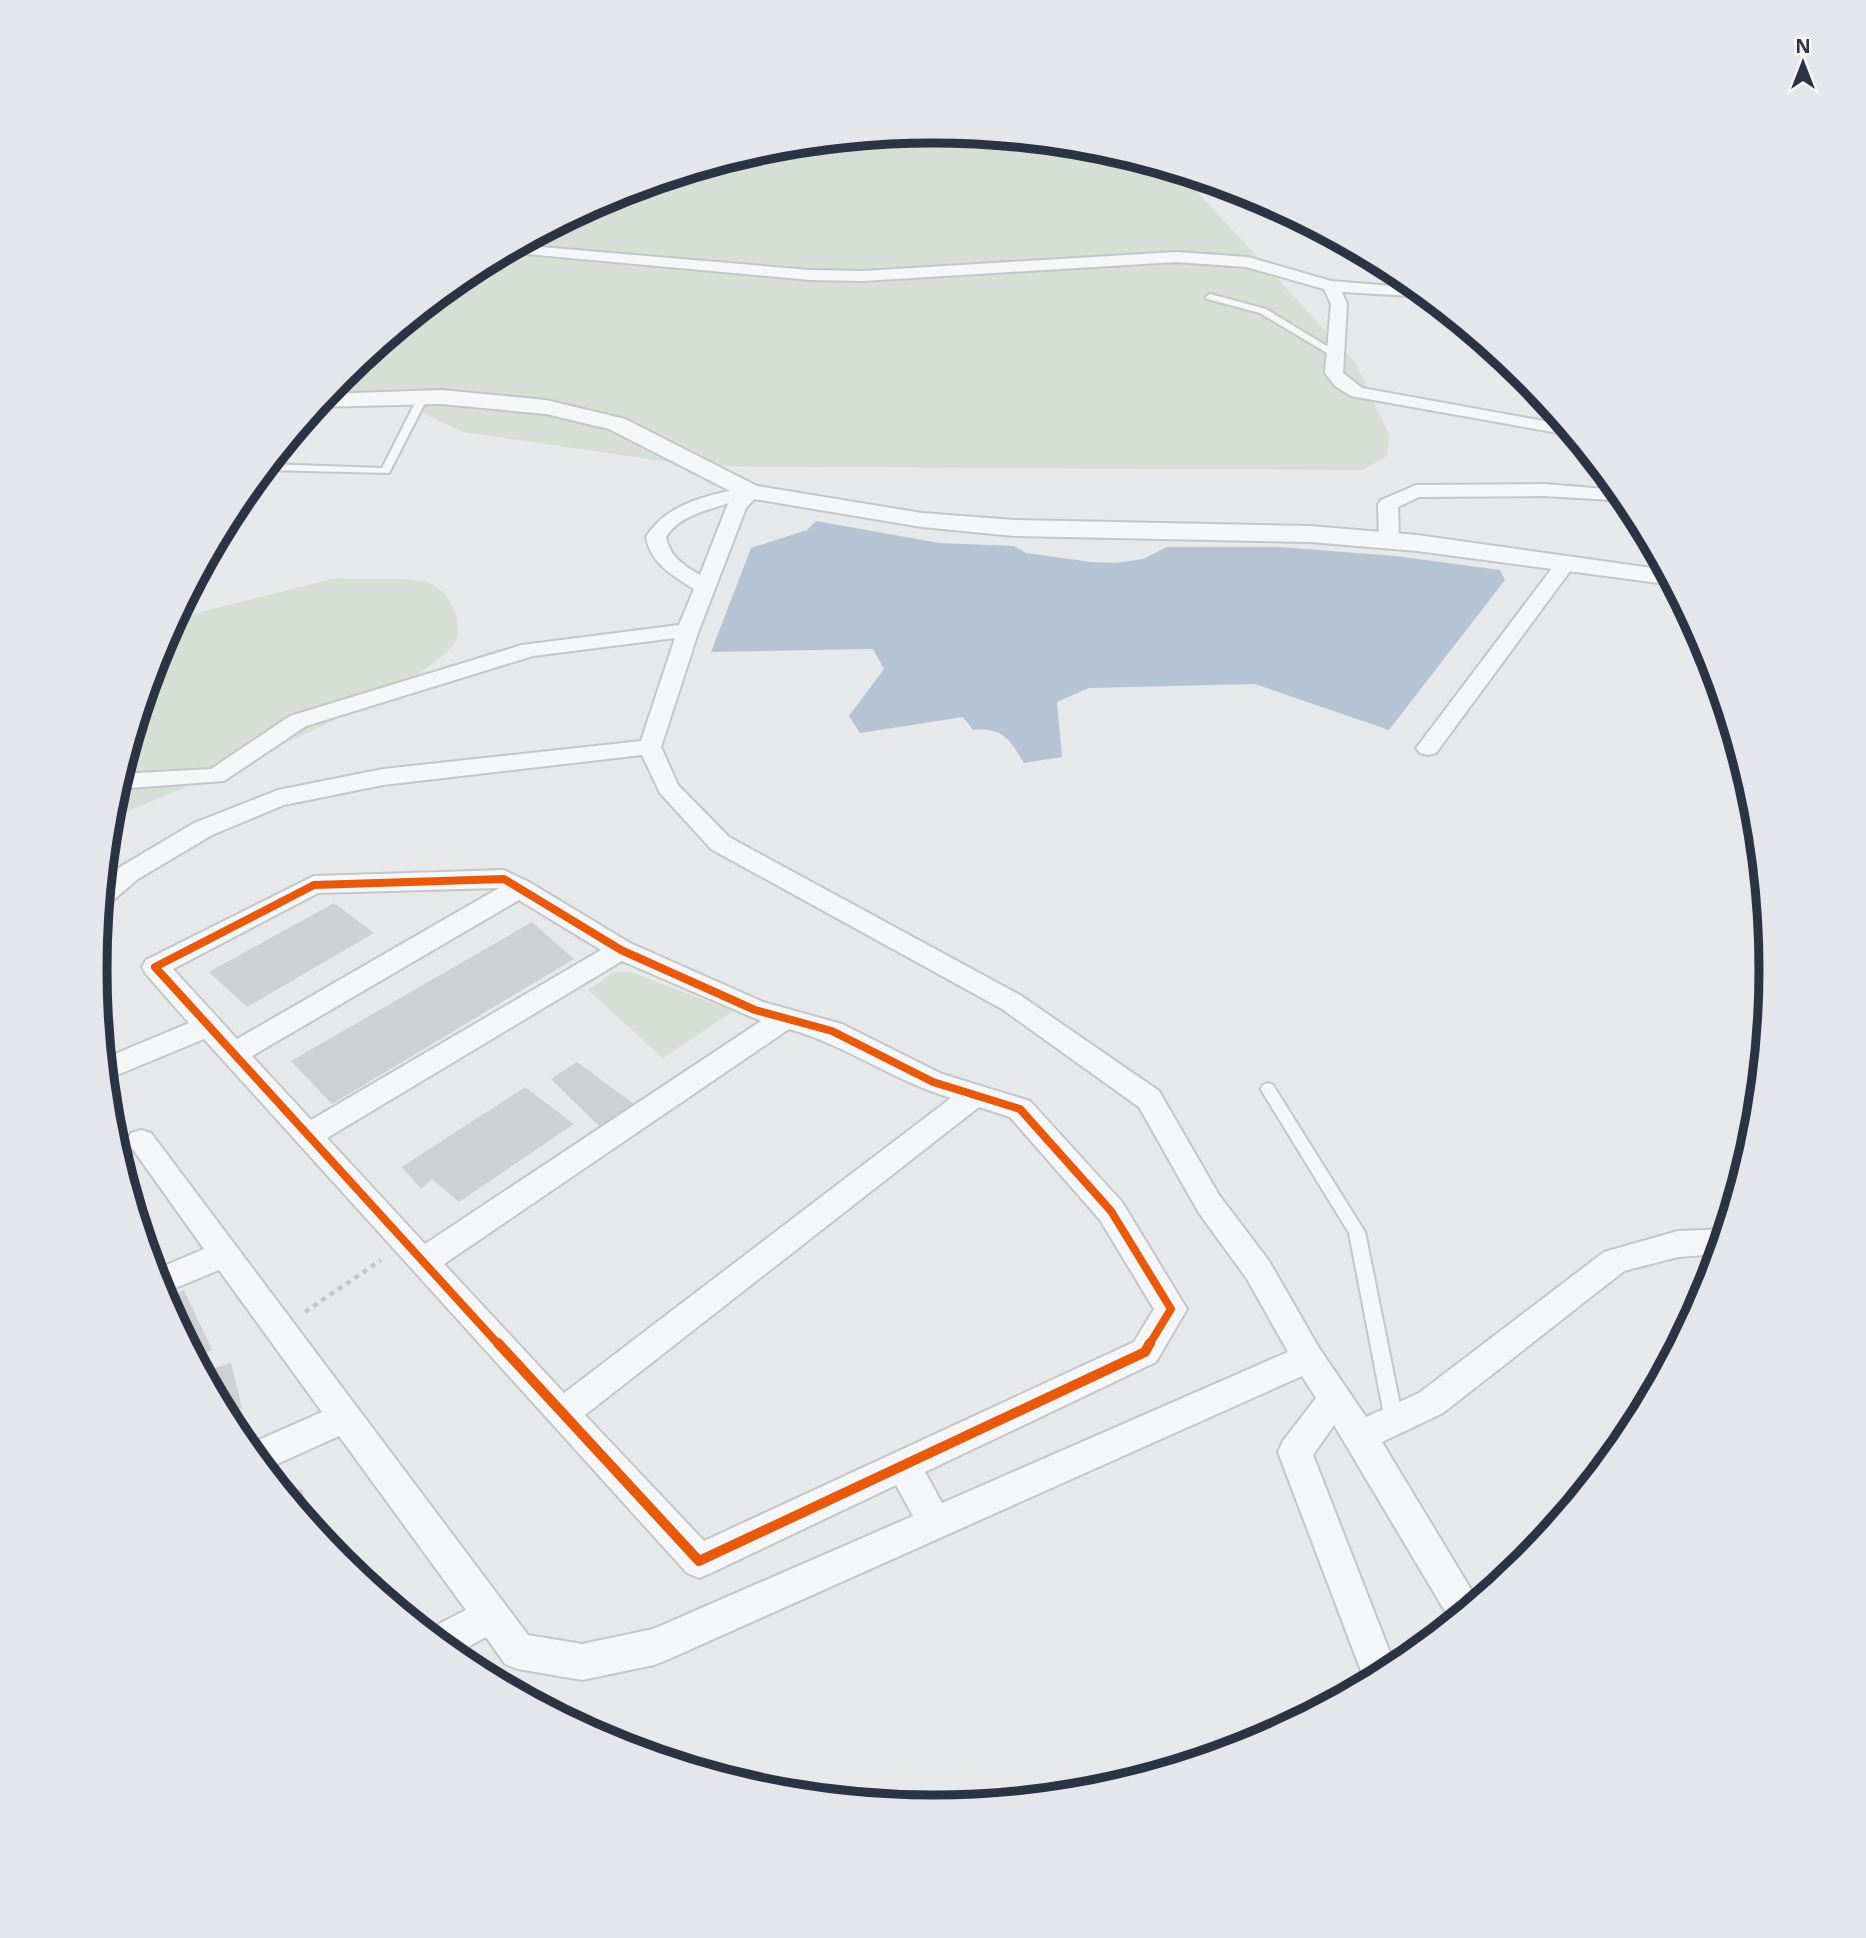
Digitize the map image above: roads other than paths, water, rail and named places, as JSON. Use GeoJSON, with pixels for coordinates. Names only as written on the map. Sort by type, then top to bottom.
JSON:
{"type":"FeatureCollection","features":[{"type":"Feature","properties":{"kind":"street"},"geometry":{"type":"LineString","coordinates":[[525,250],[810,275],[863,276],[1176,257],[1220,258],[1248,262],[1292,277],[1331,285],[1405,291]]}},
{"type":"Feature","properties":{"kind":"street"},"geometry":{"type":"LineString","coordinates":[[1331,285],[1339,304],[1334,373],[1357,392],[1559,430]]}},
{"type":"Feature","properties":{"kind":"street"},"geometry":{"type":"LineString","coordinates":[[334,400],[424,397],[546,407],[617,424],[751,492],[922,520],[1014,528],[1310,534],[1389,541],[1660,577]]}},
{"type":"Feature","properties":{"kind":"street"},"geometry":{"type":"LineString","coordinates":[[1389,541],[1388,504],[1416,491],[1544,490],[1609,495]]}},
{"type":"Feature","properties":{"kind":"street"},"geometry":{"type":"LineString","coordinates":[[751,492],[737,506],[688,629],[650,747],[668,788],[720,843],[1010,1002],[1149,1099],[1209,1204],[1258,1270],[1308,1358],[1360,1436],[1461,1605]]}},
{"type":"Feature","properties":{"kind":"street"},"geometry":{"type":"LineString","coordinates":[[705,587],[684,576],[657,552],[654,540],[660,525],[677,513],[716,499],[751,492]]}},
{"type":"Feature","properties":{"kind":"street"},"geometry":{"type":"LineString","coordinates":[[1428,748],[1566,563]]}},
{"type":"Feature","properties":{"kind":"street"},"geometry":{"type":"LineString","coordinates":[[129,781],[216,776],[298,721],[530,650],[688,629]]}},
{"type":"Feature","properties":{"kind":"street"},"geometry":{"type":"LineString","coordinates":[[112,888],[129,873],[203,829],[278,798],[383,777],[650,747]]}},
{"type":"Feature","properties":{"kind":"street"},"geometry":{"type":"LineString","coordinates":[[504,878],[520,888],[621,950],[755,1010],[832,1031],[933,1082],[1020,1109],[1111,1211],[1171,1309],[1145,1352],[699,1561],[155,967],[314,885],[504,878]]}},
{"type":"Feature","properties":{"kind":"street"},"geometry":{"type":"LineString","coordinates":[[234,1054],[520,888]]}},
{"type":"Feature","properties":{"kind":"street"},"geometry":{"type":"LineString","coordinates":[[307,1135],[621,950]]}},
{"type":"Feature","properties":{"kind":"street"},"geometry":{"type":"LineString","coordinates":[[415,1252],[786,1018]]}},
{"type":"Feature","properties":{"kind":"street"},"geometry":{"type":"LineString","coordinates":[[113,1066],[208,1026]]}},
{"type":"Feature","properties":{"kind":"street"},"geometry":{"type":"LineString","coordinates":[[563,1413],[975,1095]]}},
{"type":"Feature","properties":{"kind":"street"},"geometry":{"type":"LineString","coordinates":[[142,1140],[518,1651],[582,1662],[654,1647],[1308,1358]]}},
{"type":"Feature","properties":{"kind":"street"},"geometry":{"type":"LineString","coordinates":[[1360,1436],[1431,1403],[1615,1261],[1678,1244],[1712,1242]]}},
{"type":"Feature","properties":{"kind":"street"},"geometry":{"type":"LineString","coordinates":[[167,1278],[225,1254]]}},
{"type":"Feature","properties":{"kind":"street"},"geometry":{"type":"LineString","coordinates":[[1335,1398],[1296,1452],[1377,1665]]}},
{"type":"Feature","properties":{"kind":"street"},"geometry":{"type":"LineString","coordinates":[[264,1454],[345,1417]]}},
{"type":"Feature","properties":{"kind":"street"},"geometry":{"type":"LineString","coordinates":[[903,1465],[934,1523]]}},
{"type":"Feature","properties":{"kind":"street"},"geometry":{"type":"LineString","coordinates":[[448,1638],[492,1615]]}},
{"type":"Feature","properties":{"kind":"lane"},"geometry":{"type":"LineString","coordinates":[[1210,297],[1263,311],[1335,354]]}},
{"type":"Feature","properties":{"kind":"lane"},"geometry":{"type":"LineString","coordinates":[[276,467],[385,471],[424,397]]}},
{"type":"Feature","properties":{"kind":"lane"},"geometry":{"type":"LineString","coordinates":[[1268,1089],[1356,1232],[1394,1420]]}},
{"type":"Feature","properties":{"kind":"water"},"geometry":{"type":"Polygon","coordinates":[[[816,521],[939,543],[1014,546],[1026,553],[1091,562],[1116,563],[1143,559],[1167,547],[1280,547],[1395,556],[1500,570],[1505,580],[1389,730],[1255,684],[1089,688],[1057,702],[1062,757],[1024,763],[1010,742],[999,733],[973,730],[963,717],[860,733],[849,716],[884,669],[873,649],[711,652],[751,548],[807,530],[816,521]]]}}]}
